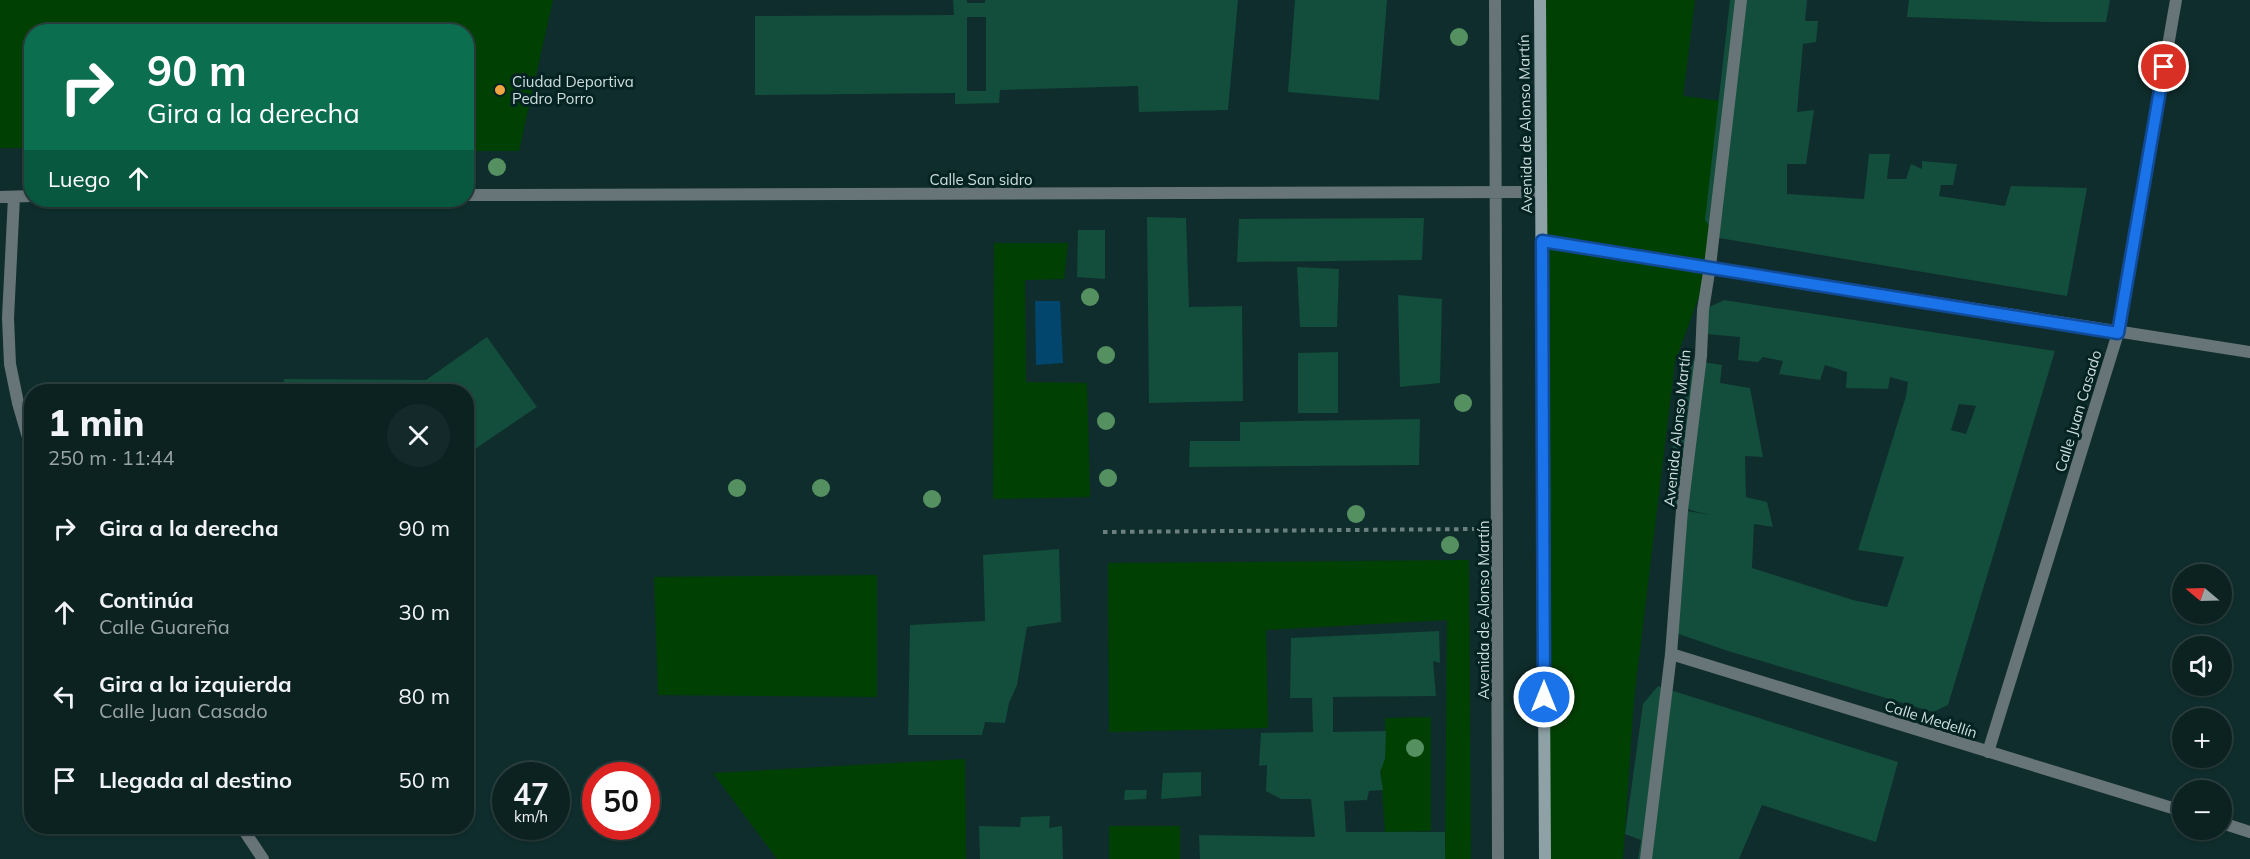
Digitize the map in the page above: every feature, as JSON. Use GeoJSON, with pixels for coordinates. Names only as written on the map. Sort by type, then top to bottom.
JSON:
{"type":"FeatureCollection","features":[{"type":"Feature","properties":{"kind":"main road","name":"Avenida de Alonso Martín"},"geometry":{"type":"LineString","coordinates":[[1540,0],[1545,859]]}},
{"type":"Feature","properties":{"kind":"street","name":"Avenida de Alonso Martín"},"geometry":{"type":"LineString","coordinates":[[1495,0],[1498,859]]}},
{"type":"Feature","properties":{"kind":"street","name":"Avenida Alonso Martín"},"geometry":{"type":"LineString","coordinates":[[1646,859],[1671,654],[1682,510],[1701,356],[1703,310],[1741,0]]}},
{"type":"Feature","properties":{"kind":"street","name":"Calle Juan Casado"},"geometry":{"type":"LineString","coordinates":[[1988,752],[2118,333],[2176,0]]}},
{"type":"Feature","properties":{"kind":"street","name":"Calle San sidro"},"geometry":{"type":"LineString","coordinates":[[474,195],[1541,192]]}},
{"type":"Feature","properties":{"kind":"street"},"geometry":{"type":"LineString","coordinates":[[0,197],[24,196]]}},
{"type":"Feature","properties":{"kind":"street"},"geometry":{"type":"LineString","coordinates":[[14,197],[8,318],[10,364],[24,419]]}},
{"type":"Feature","properties":{"kind":"street"},"geometry":{"type":"LineString","coordinates":[[1542,241],[2250,352]]}},
{"type":"Feature","properties":{"kind":"street","name":"Calle Medellín"},"geometry":{"type":"LineString","coordinates":[[1671,654],[2172,808]]}},
{"type":"Feature","properties":{"kind":"street"},"geometry":{"type":"LineString","coordinates":[[2232,826],[2250,832]]}},
{"type":"Feature","properties":{"kind":"street"},"geometry":{"type":"LineString","coordinates":[[246,834],[263,859]]}},
{"type":"Feature","properties":{"kind":"path"},"geometry":{"type":"LineString","coordinates":[[1103,531],[1498,529]]}},
{"type":"Feature","properties":{"kind":"green space","name":"Ciudad Deportiva Pedro Porro"},"geometry":{"type":"Polygon","coordinates":[[[0,0],[553,0],[519,151],[474,151],[474,24],[24,24],[24,148],[0,148],[0,0]]]}},
{"type":"Feature","properties":{"kind":"green space"},"geometry":{"type":"Polygon","coordinates":[[[1540,0],[1695,0],[1683,96],[1729,102],[1710,266],[1675,362],[1634,699],[1623,859],[1545,859],[1540,0]]]}},
{"type":"Feature","properties":{"kind":"green space"},"geometry":{"type":"Polygon","coordinates":[[[994,243],[1068,243],[1064,279],[1025,280],[1026,382],[1087,383],[1090,497],[993,499],[994,243]]]}},
{"type":"Feature","properties":{"kind":"green space"},"geometry":{"type":"Polygon","coordinates":[[[1469,560],[1471,859],[1445,859],[1447,620],[1266,630],[1268,728],[1109,732],[1108,563],[1469,560]]]}},
{"type":"Feature","properties":{"kind":"green space"},"geometry":{"type":"Polygon","coordinates":[[[877,575],[877,697],[658,695],[654,577],[877,575]]]}},
{"type":"Feature","properties":{"kind":"green space"},"geometry":{"type":"Polygon","coordinates":[[[1431,717],[1431,831],[1385,832],[1380,762],[1385,759],[1385,718],[1431,717]]]}},
{"type":"Feature","properties":{"kind":"green space"},"geometry":{"type":"Polygon","coordinates":[[[965,759],[966,859],[777,859],[713,773],[965,759]]]}},
{"type":"Feature","properties":{"kind":"green space"},"geometry":{"type":"Polygon","coordinates":[[[1109,826],[1180,826],[1180,859],[1109,859],[1109,826]]]}},
{"type":"Feature","properties":{"kind":"water"},"geometry":{"type":"Polygon","coordinates":[[[1035,301],[1060,301],[1063,363],[1036,365],[1035,301]]]}},
{"type":"Feature","properties":{"kind":"building"},"geometry":{"type":"Polygon","coordinates":[[[953,0],[985,3],[985,0],[1238,0],[1228,110],[1139,112],[1138,86],[1000,90],[999,103],[955,104],[955,93],[755,95],[755,16],[954,15],[953,0]],[[967,17],[967,91],[986,91],[986,17],[967,17]]]}},
{"type":"Feature","properties":{"kind":"building"},"geometry":{"type":"Polygon","coordinates":[[[1295,0],[1387,0],[1379,100],[1288,92],[1295,0]]]}},
{"type":"Feature","properties":{"kind":"building"},"geometry":{"type":"Polygon","coordinates":[[[1730,0],[1807,0],[1805,21],[1818,21],[1816,42],[1803,44],[1797,112],[1814,110],[1806,164],[1787,164],[1787,194],[1864,199],[1869,154],[1890,154],[1887,179],[1906,179],[1911,164],[1922,169],[1922,161],[1957,164],[1953,185],[1941,185],[1939,196],[2005,206],[2011,186],[2087,188],[2067,296],[1719,238],[1705,220],[1730,0]]]}},
{"type":"Feature","properties":{"kind":"building"},"geometry":{"type":"Polygon","coordinates":[[[1909,0],[2110,0],[2106,22],[2046,22],[1907,17],[1909,0]]]}},
{"type":"Feature","properties":{"kind":"building"},"geometry":{"type":"Polygon","coordinates":[[[1147,217],[1186,218],[1189,307],[1242,306],[1243,401],[1149,403],[1147,217]]]}},
{"type":"Feature","properties":{"kind":"building"},"geometry":{"type":"Polygon","coordinates":[[[1424,218],[1422,260],[1237,262],[1239,219],[1424,218]]]}},
{"type":"Feature","properties":{"kind":"building"},"geometry":{"type":"Polygon","coordinates":[[[1078,230],[1105,230],[1105,279],[1077,277],[1078,230]]]}},
{"type":"Feature","properties":{"kind":"building"},"geometry":{"type":"Polygon","coordinates":[[[1297,267],[1339,269],[1337,327],[1300,327],[1297,267]]]}},
{"type":"Feature","properties":{"kind":"building"},"geometry":{"type":"Polygon","coordinates":[[[1398,295],[1442,299],[1440,383],[1400,387],[1398,295]]]}},
{"type":"Feature","properties":{"kind":"building"},"geometry":{"type":"Polygon","coordinates":[[[1724,300],[2055,351],[1948,705],[1933,712],[1728,651],[1673,632],[1682,510],[1710,515],[1666,504],[1683,359],[1722,365],[1720,383],[1750,388],[1763,457],[1745,456],[1746,497],[1767,502],[1773,527],[1754,524],[1752,568],[1853,600],[1887,607],[1904,557],[1858,550],[1906,396],[1908,382],[1890,377],[1888,389],[1846,388],[1847,372],[1825,365],[1820,380],[1779,374],[1783,361],[1763,357],[1758,362],[1738,360],[1740,337],[1706,334],[1703,310],[1724,300]],[[1959,404],[1951,430],[1966,434],[1976,406],[1959,404]]]}},
{"type":"Feature","properties":{"kind":"building"},"geometry":{"type":"Polygon","coordinates":[[[487,337],[537,407],[474,450],[474,384],[284,384],[284,379],[426,380],[487,337]]]}},
{"type":"Feature","properties":{"kind":"building"},"geometry":{"type":"Polygon","coordinates":[[[1338,352],[1338,413],[1298,413],[1298,353],[1338,352]]]}},
{"type":"Feature","properties":{"kind":"building"},"geometry":{"type":"Polygon","coordinates":[[[1420,419],[1419,465],[1189,467],[1190,441],[1240,441],[1240,422],[1420,419]]]}},
{"type":"Feature","properties":{"kind":"building"},"geometry":{"type":"Polygon","coordinates":[[[1059,549],[1061,622],[1027,627],[1017,685],[1009,703],[1005,723],[985,722],[982,735],[908,735],[910,625],[985,621],[983,555],[1059,549]]]}},
{"type":"Feature","properties":{"kind":"building"},"geometry":{"type":"Polygon","coordinates":[[[1439,631],[1440,663],[1433,661],[1436,696],[1333,697],[1333,732],[1386,731],[1385,759],[1380,772],[1383,790],[1369,791],[1367,800],[1344,801],[1346,832],[1445,832],[1445,859],[1200,859],[1199,835],[1315,837],[1311,799],[1281,799],[1266,791],[1267,765],[1259,766],[1261,733],[1313,732],[1312,698],[1290,698],[1291,638],[1439,631]]]}},
{"type":"Feature","properties":{"kind":"building"},"geometry":{"type":"Polygon","coordinates":[[[1658,686],[1898,762],[1876,842],[1762,805],[1739,859],[1638,859],[1641,840],[1625,834],[1643,704],[1658,686]]]}},
{"type":"Feature","properties":{"kind":"building"},"geometry":{"type":"Polygon","coordinates":[[[1201,772],[1201,796],[1161,799],[1163,773],[1201,772]]]}},
{"type":"Feature","properties":{"kind":"building"},"geometry":{"type":"Polygon","coordinates":[[[1125,790],[1147,790],[1146,799],[1124,800],[1125,790]]]}},
{"type":"Feature","properties":{"kind":"building"},"geometry":{"type":"Polygon","coordinates":[[[1050,816],[1049,828],[1062,826],[1063,859],[980,859],[979,826],[1020,827],[1021,817],[1050,816]]]}},
{"type":"Feature","properties":{"kind":"place","name":"Ciudad Deportiva Pedro Porro"},"geometry":{"type":"Point","coordinates":[500,90]}},
{"type":"Feature","properties":{"kind":"route"},"geometry":{"type":"LineString","coordinates":[[1544,697],[1542,241],[1710,266],[2118,333],[2164,67]]}}]}
